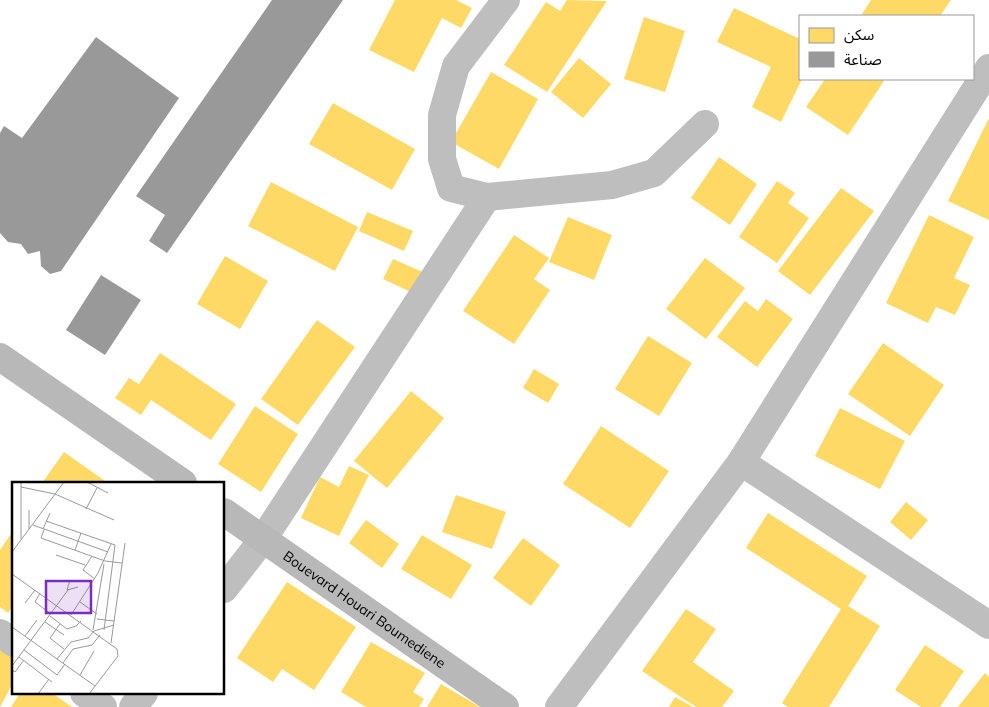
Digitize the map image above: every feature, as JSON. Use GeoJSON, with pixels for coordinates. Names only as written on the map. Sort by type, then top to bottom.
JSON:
{"type":"FeatureCollection","features":[{"type":"Feature","properties":{"kind":"street"},"geometry":{"type":"LineString","coordinates":[[506,0],[456,66],[442,115],[442,159],[451,188],[487,197],[612,185],[654,173],[705,124]]}},
{"type":"Feature","properties":{"kind":"street"},"geometry":{"type":"LineString","coordinates":[[559,707],[741,462],[989,68]]}},
{"type":"Feature","properties":{"kind":"street"},"geometry":{"type":"LineString","coordinates":[[225,588],[263,539],[487,197]]}},
{"type":"Feature","properties":{"kind":"street"},"geometry":{"type":"LineString","coordinates":[[0,357],[182,482]]}},
{"type":"Feature","properties":{"kind":"street"},"geometry":{"type":"LineString","coordinates":[[741,462],[989,625]]}},
{"type":"Feature","properties":{"kind":"street","name":"Bouevard Houari Boumediene"},"geometry":{"type":"LineString","coordinates":[[225,513],[505,707]]}},
{"type":"Feature","properties":{"kind":"street"},"geometry":{"type":"LineString","coordinates":[[0,633],[12,642]]}},
{"type":"Feature","properties":{"kind":"street"},"geometry":{"type":"LineString","coordinates":[[85,694],[103,707]]}},
{"type":"Feature","properties":{"kind":"street"},"geometry":{"type":"LineString","coordinates":[[133,707],[143,694]]}},
{"type":"Feature","properties":{"kind":"building: سكن"},"geometry":{"type":"Polygon","coordinates":[[[395,0],[456,0],[472,8],[461,28],[442,18],[414,72],[369,50],[395,0]]]}},
{"type":"Feature","properties":{"kind":"building: سكن"},"geometry":{"type":"Polygon","coordinates":[[[567,0],[607,1],[547,92],[504,65],[546,2],[560,11],[567,0]]]}},
{"type":"Feature","properties":{"kind":"building: سكن"},"geometry":{"type":"Polygon","coordinates":[[[871,0],[951,0],[941,15],[862,14],[871,0]]]}},
{"type":"Feature","properties":{"kind":"building: سكن"},"geometry":{"type":"Polygon","coordinates":[[[734,8],[799,39],[799,80],[802,80],[781,122],[752,107],[771,67],[717,42],[734,8]]]}},
{"type":"Feature","properties":{"kind":"building: سكن"},"geometry":{"type":"Polygon","coordinates":[[[644,17],[685,31],[665,92],[624,79],[644,17]]]}},
{"type":"Feature","properties":{"kind":"building: سكن"},"geometry":{"type":"Polygon","coordinates":[[[579,58],[611,84],[583,118],[551,92],[579,58]]]}},
{"type":"Feature","properties":{"kind":"building: سكن"},"geometry":{"type":"Polygon","coordinates":[[[491,72],[538,99],[499,169],[451,142],[491,72]]]}},
{"type":"Feature","properties":{"kind":"building: سكن"},"geometry":{"type":"Polygon","coordinates":[[[824,80],[884,81],[848,135],[806,107],[824,80]]]}},
{"type":"Feature","properties":{"kind":"building: سكن"},"geometry":{"type":"Polygon","coordinates":[[[333,103],[415,149],[392,190],[309,144],[333,103]]]}},
{"type":"Feature","properties":{"kind":"building: سكن"},"geometry":{"type":"Polygon","coordinates":[[[989,118],[989,220],[948,201],[989,118]]]}},
{"type":"Feature","properties":{"kind":"building: سكن"},"geometry":{"type":"Polygon","coordinates":[[[719,157],[757,184],[730,225],[691,198],[719,157]]]}},
{"type":"Feature","properties":{"kind":"building: سكن"},"geometry":{"type":"Polygon","coordinates":[[[777,181],[795,193],[788,203],[809,218],[777,263],[739,237],[777,181]]]}},
{"type":"Feature","properties":{"kind":"building: سكن"},"geometry":{"type":"Polygon","coordinates":[[[271,182],[358,227],[335,271],[248,226],[271,182]]]}},
{"type":"Feature","properties":{"kind":"building: سكن"},"geometry":{"type":"Polygon","coordinates":[[[841,188],[874,211],[810,295],[778,271],[841,188]]]}},
{"type":"Feature","properties":{"kind":"building: سكن"},"geometry":{"type":"Polygon","coordinates":[[[367,212],[413,231],[404,251],[359,231],[367,212]]]}},
{"type":"Feature","properties":{"kind":"building: سكن"},"geometry":{"type":"Polygon","coordinates":[[[929,215],[974,237],[954,278],[970,285],[955,315],[936,307],[928,323],[886,303],[929,215]]]}},
{"type":"Feature","properties":{"kind":"building: سكن"},"geometry":{"type":"Polygon","coordinates":[[[568,217],[612,235],[594,280],[549,262],[568,217]]]}},
{"type":"Feature","properties":{"kind":"building: سكن"},"geometry":{"type":"Polygon","coordinates":[[[514,235],[549,258],[534,279],[550,290],[514,344],[463,311],[514,235]]]}},
{"type":"Feature","properties":{"kind":"building: سكن"},"geometry":{"type":"Polygon","coordinates":[[[225,256],[268,281],[240,329],[197,304],[225,256]]]}},
{"type":"Feature","properties":{"kind":"building: سكن"},"geometry":{"type":"Polygon","coordinates":[[[705,258],[745,288],[706,339],[666,309],[705,258]]]}},
{"type":"Feature","properties":{"kind":"building: سكن"},"geometry":{"type":"Polygon","coordinates":[[[393,259],[425,273],[415,294],[383,279],[393,259]]]}},
{"type":"Feature","properties":{"kind":"building: سكن"},"geometry":{"type":"Polygon","coordinates":[[[766,299],[793,319],[757,367],[717,337],[745,301],[758,311],[766,299]]]}},
{"type":"Feature","properties":{"kind":"building: سكن"},"geometry":{"type":"Polygon","coordinates":[[[317,320],[355,347],[298,425],[261,399],[317,320]]]}},
{"type":"Feature","properties":{"kind":"building: سكن"},"geometry":{"type":"Polygon","coordinates":[[[648,336],[692,363],[659,416],[615,389],[648,336]]]}},
{"type":"Feature","properties":{"kind":"building: سكن"},"geometry":{"type":"Polygon","coordinates":[[[883,343],[944,385],[910,436],[848,394],[883,343]]]}},
{"type":"Feature","properties":{"kind":"building: سكن"},"geometry":{"type":"Polygon","coordinates":[[[160,353],[236,404],[211,440],[151,400],[141,415],[115,398],[129,378],[139,384],[160,353]]]}},
{"type":"Feature","properties":{"kind":"building: سكن"},"geometry":{"type":"Polygon","coordinates":[[[534,369],[559,384],[548,403],[523,388],[534,369]]]}},
{"type":"Feature","properties":{"kind":"building: سكن"},"geometry":{"type":"Polygon","coordinates":[[[411,391],[444,418],[387,488],[354,461],[411,391]]]}},
{"type":"Feature","properties":{"kind":"building: سكن"},"geometry":{"type":"Polygon","coordinates":[[[255,406],[298,434],[261,492],[218,464],[255,406]]]}},
{"type":"Feature","properties":{"kind":"building: سكن"},"geometry":{"type":"Polygon","coordinates":[[[840,408],[905,441],[880,489],[815,456],[840,408]]]}},
{"type":"Feature","properties":{"kind":"building: سكن"},"geometry":{"type":"Polygon","coordinates":[[[601,426],[669,471],[630,528],[563,484],[601,426]]]}},
{"type":"Feature","properties":{"kind":"building: سكن"},"geometry":{"type":"Polygon","coordinates":[[[64,452],[107,482],[43,482],[64,452]]]}},
{"type":"Feature","properties":{"kind":"building: سكن"},"geometry":{"type":"Polygon","coordinates":[[[349,466],[369,475],[339,536],[301,518],[320,477],[339,487],[349,466]]]}},
{"type":"Feature","properties":{"kind":"building: سكن"},"geometry":{"type":"Polygon","coordinates":[[[456,495],[506,512],[492,549],[442,532],[456,495]]]}},
{"type":"Feature","properties":{"kind":"building: سكن"},"geometry":{"type":"Polygon","coordinates":[[[906,502],[928,520],[911,540],[890,522],[906,502]]]}},
{"type":"Feature","properties":{"kind":"building: سكن"},"geometry":{"type":"Polygon","coordinates":[[[768,513],[867,576],[848,606],[880,626],[829,707],[788,707],[782,703],[841,609],[746,548],[768,513]]]}},
{"type":"Feature","properties":{"kind":"building: سكن"},"geometry":{"type":"Polygon","coordinates":[[[366,520],[399,544],[382,568],[349,543],[366,520]]]}},
{"type":"Feature","properties":{"kind":"building: سكن"},"geometry":{"type":"Polygon","coordinates":[[[12,535],[12,607],[8,613],[0,607],[0,550],[12,535]]]}},
{"type":"Feature","properties":{"kind":"building: سكن"},"geometry":{"type":"Polygon","coordinates":[[[422,535],[472,565],[451,599],[401,569],[422,535]]]}},
{"type":"Feature","properties":{"kind":"building: سكن"},"geometry":{"type":"Polygon","coordinates":[[[523,538],[560,565],[531,606],[493,578],[523,538]]]}},
{"type":"Feature","properties":{"kind":"building: سكن"},"geometry":{"type":"Polygon","coordinates":[[[287,582],[356,627],[314,690],[282,669],[273,682],[237,658],[287,582]]]}},
{"type":"Feature","properties":{"kind":"building: سكن"},"geometry":{"type":"Polygon","coordinates":[[[686,609],[716,629],[693,662],[734,691],[722,707],[696,707],[642,671],[686,609]]]}},
{"type":"Feature","properties":{"kind":"building: سكن"},"geometry":{"type":"Polygon","coordinates":[[[0,632],[12,638],[12,685],[0,707],[0,632]]]}},
{"type":"Feature","properties":{"kind":"building: سكن"},"geometry":{"type":"Polygon","coordinates":[[[371,642],[425,673],[413,692],[424,699],[419,707],[366,707],[341,692],[371,642]]]}},
{"type":"Feature","properties":{"kind":"building: سكن"},"geometry":{"type":"Polygon","coordinates":[[[925,645],[964,671],[940,707],[921,707],[895,690],[925,645]]]}},
{"type":"Feature","properties":{"kind":"building: سكن"},"geometry":{"type":"Polygon","coordinates":[[[985,673],[989,677],[989,707],[958,707],[985,673]]]}},
{"type":"Feature","properties":{"kind":"building: سكن"},"geometry":{"type":"Polygon","coordinates":[[[441,684],[480,707],[427,707],[441,684]]]}},
{"type":"Feature","properties":{"kind":"building: سكن"},"geometry":{"type":"Polygon","coordinates":[[[19,694],[53,694],[72,707],[11,707],[19,694]]]}},
{"type":"Feature","properties":{"kind":"building: سكن"},"geometry":{"type":"Polygon","coordinates":[[[675,697],[693,707],[669,707],[675,697]]]}},
{"type":"Feature","properties":{"kind":"building: صناعة"},"geometry":{"type":"Polygon","coordinates":[[[272,0],[343,0],[167,253],[149,241],[165,215],[136,196],[272,0]]]}},
{"type":"Feature","properties":{"kind":"building: صناعة"},"geometry":{"type":"Polygon","coordinates":[[[96,37],[179,98],[61,271],[50,274],[41,266],[40,251],[28,254],[21,244],[8,242],[0,233],[0,133],[4,126],[22,138],[96,37]]]}},
{"type":"Feature","properties":{"kind":"building: صناعة"},"geometry":{"type":"Polygon","coordinates":[[[101,275],[141,300],[105,355],[66,330],[101,275]]]}}]}
